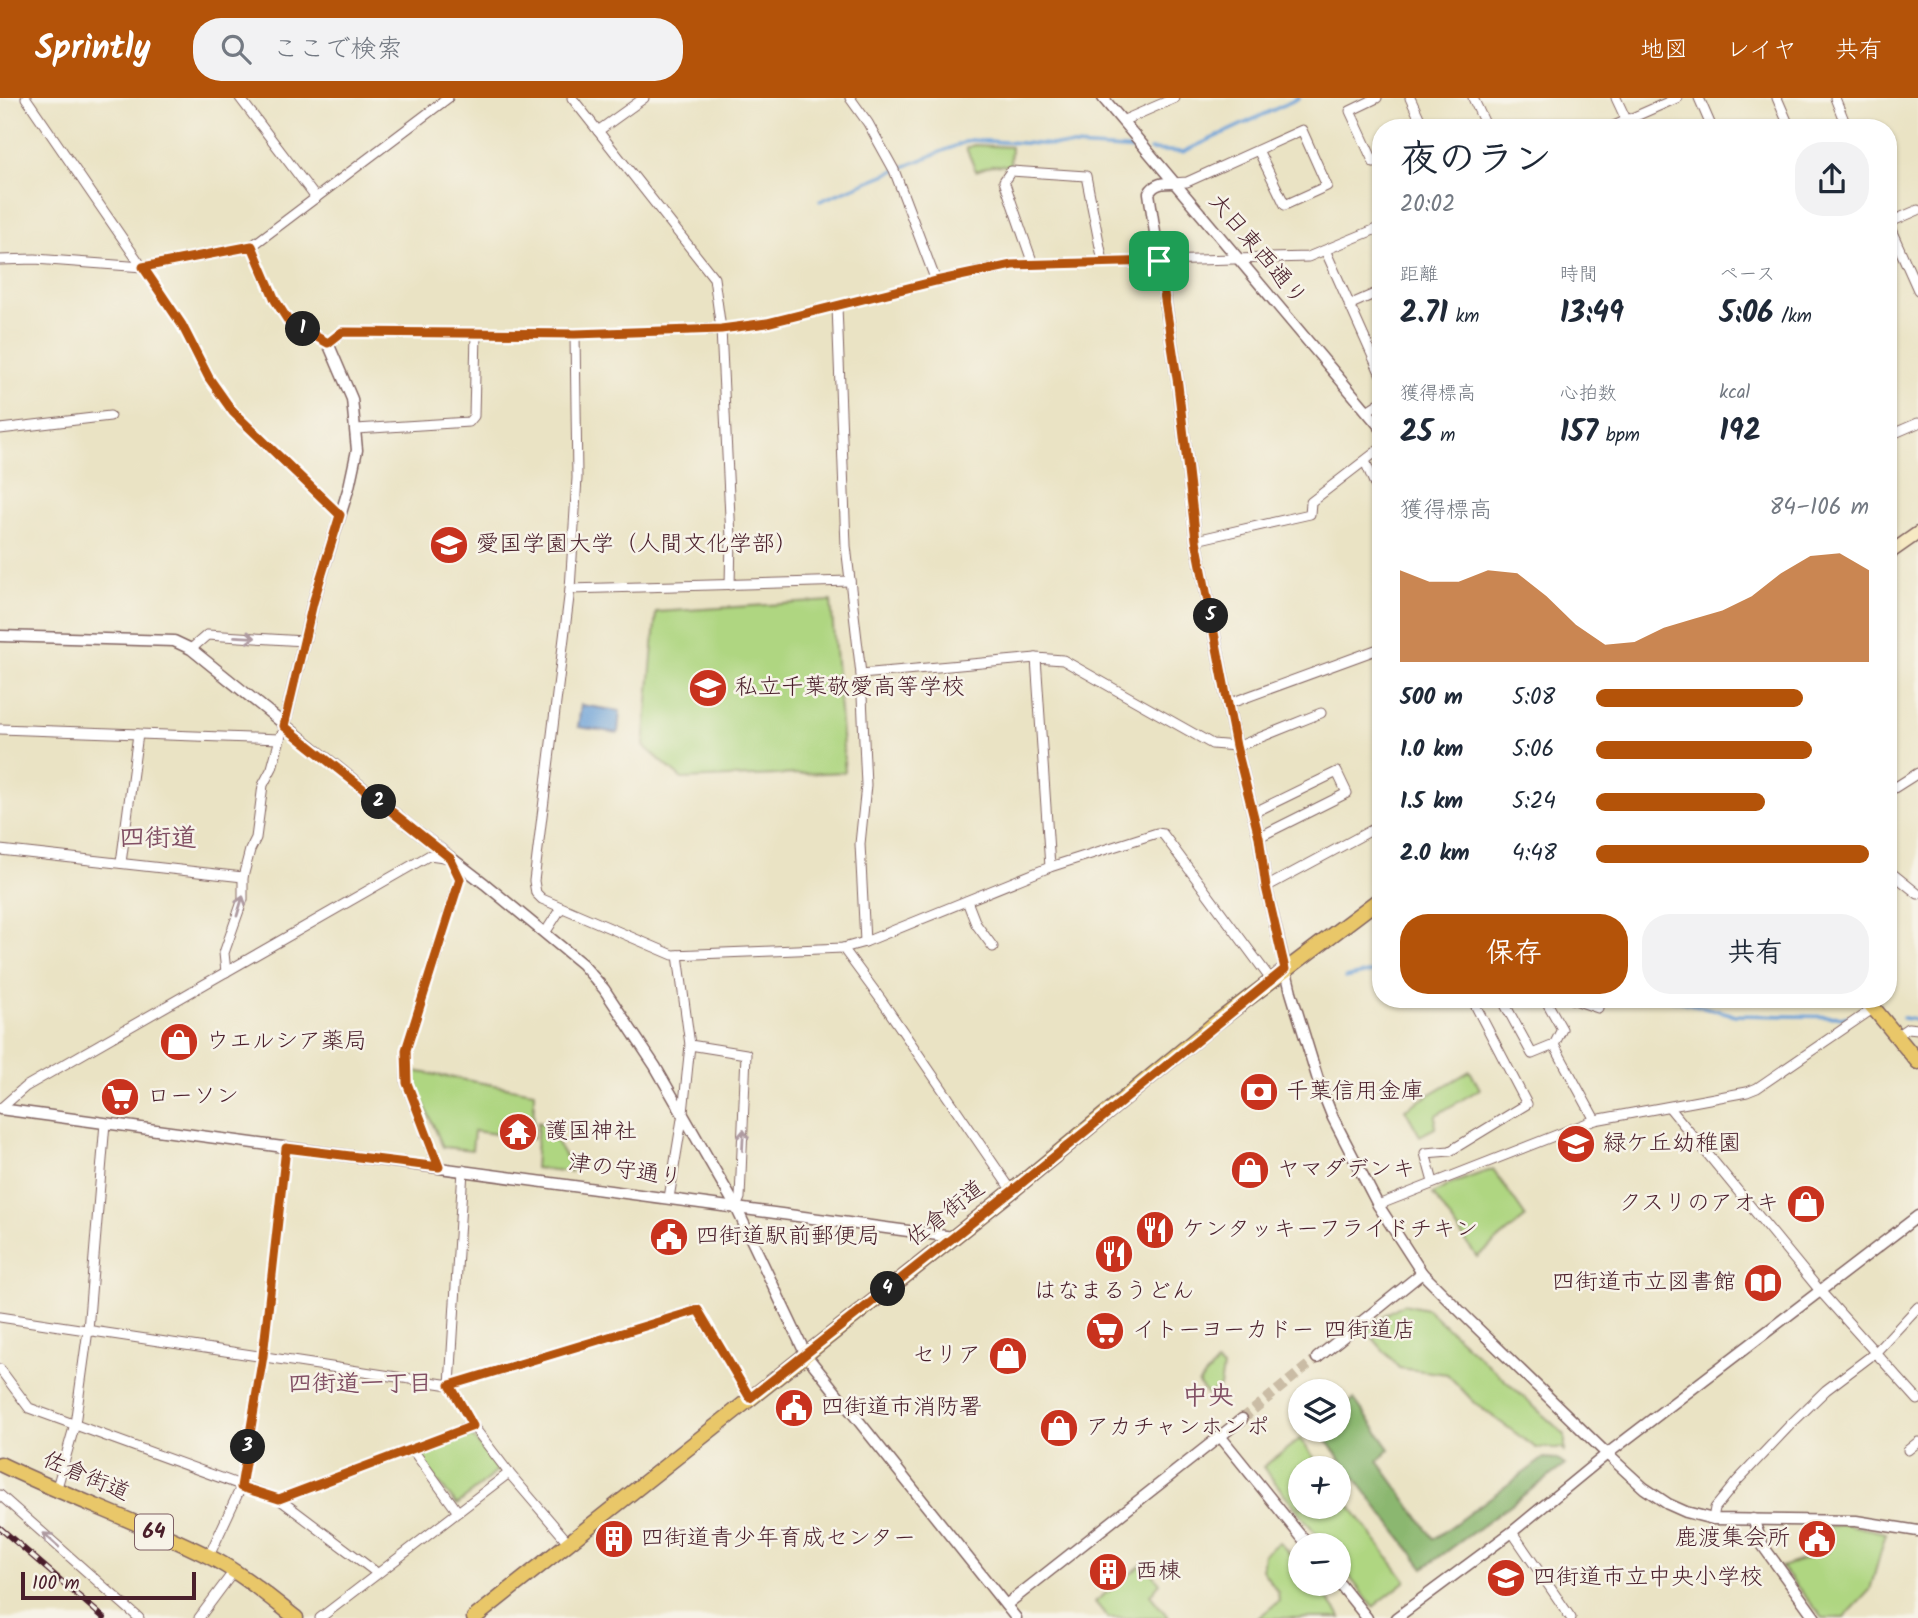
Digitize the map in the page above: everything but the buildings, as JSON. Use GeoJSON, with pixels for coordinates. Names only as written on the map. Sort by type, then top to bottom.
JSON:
{"type":"FeatureCollection","features":[{"type":"Feature","properties":{"kind":"main road"},"geometry":{"type":"LineString","coordinates":[[1897,548],[1918,533]]}},
{"type":"Feature","properties":{"kind":"main road","name":"佐倉街道"},"geometry":{"type":"LineString","coordinates":[[474,1618],[1012,1191],[1213,1025],[1372,905]]}},
{"type":"Feature","properties":{"kind":"main road"},"geometry":{"type":"LineString","coordinates":[[1873,1008],[1918,1062]]}},
{"type":"Feature","properties":{"kind":"main road","name":"佐倉街道"},"geometry":{"type":"LineString","coordinates":[[0,1464],[56,1491],[209,1556],[234,1571],[296,1618]]}},
{"type":"Feature","properties":{"kind":"street"},"geometry":{"type":"LineString","coordinates":[[26,98],[182,325],[209,378],[233,412],[340,515]]}},
{"type":"Feature","properties":{"kind":"street"},"geometry":{"type":"LineString","coordinates":[[240,98],[316,198]]}},
{"type":"Feature","properties":{"kind":"street"},"geometry":{"type":"LineString","coordinates":[[0,260],[34,259],[143,267],[252,246],[448,98]]}},
{"type":"Feature","properties":{"kind":"street"},"geometry":{"type":"LineString","coordinates":[[572,98],[714,278],[721,329],[731,538],[730,585]]}},
{"type":"Feature","properties":{"kind":"street"},"geometry":{"type":"LineString","coordinates":[[598,131],[644,98]]}},
{"type":"Feature","properties":{"kind":"street"},"geometry":{"type":"LineString","coordinates":[[850,98],[894,170],[936,281]]}},
{"type":"Feature","properties":{"kind":"street","name":"大日東西通り"},"geometry":{"type":"LineString","coordinates":[[1103,98],[1372,417]]}},
{"type":"Feature","properties":{"kind":"street"},"geometry":{"type":"LineString","coordinates":[[1122,121],[1175,98]]}},
{"type":"Feature","properties":{"kind":"street"},"geometry":{"type":"LineString","coordinates":[[1372,159],[1350,111],[1377,98]]}},
{"type":"Feature","properties":{"kind":"street"},"geometry":{"type":"LineString","coordinates":[[1410,98],[1420,119]]}},
{"type":"Feature","properties":{"kind":"street"},"geometry":{"type":"LineString","coordinates":[[1473,98],[1483,119]]}},
{"type":"Feature","properties":{"kind":"street"},"geometry":{"type":"LineString","coordinates":[[1616,98],[1626,119]]}},
{"type":"Feature","properties":{"kind":"street"},"geometry":{"type":"LineString","coordinates":[[1638,119],[1678,98]]}},
{"type":"Feature","properties":{"kind":"street"},"geometry":{"type":"LineString","coordinates":[[1699,98],[1708,119]]}},
{"type":"Feature","properties":{"kind":"street"},"geometry":{"type":"LineString","coordinates":[[1777,98],[1786,119]]}},
{"type":"Feature","properties":{"kind":"street"},"geometry":{"type":"LineString","coordinates":[[1835,98],[1843,119]]}},
{"type":"Feature","properties":{"kind":"street"},"geometry":{"type":"LineString","coordinates":[[1258,150],[1285,205],[1327,186],[1302,130],[1187,182],[1162,183],[1153,187],[1149,193],[1178,385],[1196,540],[1236,746],[1259,837],[1266,887],[1285,969],[1305,1042],[1333,1118],[1378,1205],[1422,1273],[1644,1488],[1668,1504],[1713,1519],[1856,1521],[1918,1531]]}},
{"type":"Feature","properties":{"kind":"street"},"geometry":{"type":"LineString","coordinates":[[1033,264],[1004,181],[1011,171],[1086,176],[1103,262]]}},
{"type":"Feature","properties":{"kind":"street"},"geometry":{"type":"LineString","coordinates":[[1897,219],[1918,210]]}},
{"type":"Feature","properties":{"kind":"street"},"geometry":{"type":"LineString","coordinates":[[328,343],[342,332],[575,334],[721,329],[767,323],[1012,265],[1308,257],[1372,232]]}},
{"type":"Feature","properties":{"kind":"street"},"geometry":{"type":"LineString","coordinates":[[1897,243],[1918,290]]}},
{"type":"Feature","properties":{"kind":"street"},"geometry":{"type":"LineString","coordinates":[[226,972],[224,953],[243,899],[243,877],[256,838],[263,786],[272,768],[284,726],[304,641],[354,465],[356,429],[352,399],[328,343],[289,322],[275,300],[252,246]]}},
{"type":"Feature","properties":{"kind":"street"},"geometry":{"type":"LineString","coordinates":[[1326,251],[1371,352]]}},
{"type":"Feature","properties":{"kind":"street"},"geometry":{"type":"LineString","coordinates":[[1349,304],[1372,295]]}},
{"type":"Feature","properties":{"kind":"street"},"geometry":{"type":"LineString","coordinates":[[837,306],[846,546],[861,674],[866,785],[860,844],[865,942]]}},
{"type":"Feature","properties":{"kind":"street"},"geometry":{"type":"LineString","coordinates":[[356,429],[468,422],[474,416],[476,333]]}},
{"type":"Feature","properties":{"kind":"street"},"geometry":{"type":"LineString","coordinates":[[575,334],[577,478],[570,590],[534,881],[536,892],[542,899],[678,955],[842,948],[865,942],[1050,867],[1157,833],[1163,834],[1272,981]]}},
{"type":"Feature","properties":{"kind":"street"},"geometry":{"type":"LineString","coordinates":[[1367,411],[1372,408]]}},
{"type":"Feature","properties":{"kind":"street"},"geometry":{"type":"LineString","coordinates":[[0,429],[110,416]]}},
{"type":"Feature","properties":{"kind":"street"},"geometry":{"type":"LineString","coordinates":[[1897,432],[1918,423]]}},
{"type":"Feature","properties":{"kind":"street"},"geometry":{"type":"LineString","coordinates":[[1196,540],[1310,513],[1311,502],[1372,455]]}},
{"type":"Feature","properties":{"kind":"street"},"geometry":{"type":"LineString","coordinates":[[1365,461],[1372,478]]}},
{"type":"Feature","properties":{"kind":"street"},"geometry":{"type":"LineString","coordinates":[[570,590],[850,582]]}},
{"type":"Feature","properties":{"kind":"street"},"geometry":{"type":"LineString","coordinates":[[191,649],[207,635],[304,641]]}},
{"type":"Feature","properties":{"kind":"street"},"geometry":{"type":"LineString","coordinates":[[0,636],[174,641],[191,649],[582,964],[604,989],[683,1113],[736,1207],[806,1355],[1016,1618]]}},
{"type":"Feature","properties":{"kind":"street"},"geometry":{"type":"LineString","coordinates":[[1228,704],[1372,651]]}},
{"type":"Feature","properties":{"kind":"street"},"geometry":{"type":"LineString","coordinates":[[861,674],[1036,657],[1063,660],[1212,744],[1236,746],[1321,713]]}},
{"type":"Feature","properties":{"kind":"street"},"geometry":{"type":"LineString","coordinates":[[1036,657],[1050,867]]}},
{"type":"Feature","properties":{"kind":"street"},"geometry":{"type":"LineString","coordinates":[[0,729],[280,739]]}},
{"type":"Feature","properties":{"kind":"street"},"geometry":{"type":"LineString","coordinates":[[121,863],[138,734]]}},
{"type":"Feature","properties":{"kind":"street"},"geometry":{"type":"LineString","coordinates":[[1253,813],[1337,772],[1347,793],[1259,837]]}},
{"type":"Feature","properties":{"kind":"street"},"geometry":{"type":"LineString","coordinates":[[1897,786],[1918,773]]}},
{"type":"Feature","properties":{"kind":"street"},"geometry":{"type":"LineString","coordinates":[[1266,887],[1372,830]]}},
{"type":"Feature","properties":{"kind":"street"},"geometry":{"type":"LineString","coordinates":[[0,850],[243,877]]}},
{"type":"Feature","properties":{"kind":"street"},"geometry":{"type":"LineString","coordinates":[[0,1109],[25,1087],[430,855],[450,858]]}},
{"type":"Feature","properties":{"kind":"street"},"geometry":{"type":"LineString","coordinates":[[439,1167],[407,1083],[405,1064],[406,1050],[460,879],[450,858]]}},
{"type":"Feature","properties":{"kind":"street"},"geometry":{"type":"LineString","coordinates":[[1897,877],[1918,894]]}},
{"type":"Feature","properties":{"kind":"street"},"geometry":{"type":"LineString","coordinates":[[967,901],[976,924],[993,947]]}},
{"type":"Feature","properties":{"kind":"street"},"geometry":{"type":"LineString","coordinates":[[545,933],[561,908]]}},
{"type":"Feature","properties":{"kind":"street"},"geometry":{"type":"LineString","coordinates":[[842,948],[889,1011],[1012,1191]]}},
{"type":"Feature","properties":{"kind":"street"},"geometry":{"type":"LineString","coordinates":[[669,1198],[683,1113],[690,1045],[678,955]]}},
{"type":"Feature","properties":{"kind":"street"},"geometry":{"type":"LineString","coordinates":[[1433,1182],[1425,1153],[1450,1151],[1527,1104],[1477,1008]]}},
{"type":"Feature","properties":{"kind":"street"},"geometry":{"type":"LineString","coordinates":[[1507,1008],[1532,1054],[1554,1045],[1562,1029],[1550,1008]]}},
{"type":"Feature","properties":{"kind":"street"},"geometry":{"type":"LineString","coordinates":[[1378,1205],[1595,1120],[1757,1088],[1865,1008]]}},
{"type":"Feature","properties":{"kind":"street"},"geometry":{"type":"LineString","coordinates":[[1896,1036],[1908,1028],[1918,1029]]}},
{"type":"Feature","properties":{"kind":"street"},"geometry":{"type":"LineString","coordinates":[[690,1045],[746,1054],[740,1198],[736,1207]]}},
{"type":"Feature","properties":{"kind":"street"},"geometry":{"type":"LineString","coordinates":[[1554,1045],[1595,1120]]}},
{"type":"Feature","properties":{"kind":"street"},"geometry":{"type":"LineString","coordinates":[[1669,1107],[1821,1292],[1918,1400]]}},
{"type":"Feature","properties":{"kind":"street","name":"津の守通り"},"geometry":{"type":"LineString","coordinates":[[0,1109],[953,1237]]}},
{"type":"Feature","properties":{"kind":"street"},"geometry":{"type":"LineString","coordinates":[[56,1491],[75,1424],[88,1330],[105,1123]]}},
{"type":"Feature","properties":{"kind":"street"},"geometry":{"type":"LineString","coordinates":[[209,1556],[241,1487],[263,1356],[286,1148]]}},
{"type":"Feature","properties":{"kind":"street"},"geometry":{"type":"LineString","coordinates":[[463,1170],[450,1385],[473,1426],[568,1542]]}},
{"type":"Feature","properties":{"kind":"street"},"geometry":{"type":"LineString","coordinates":[[1396,1618],[1512,1532],[1607,1454],[1918,1216]]}},
{"type":"Feature","properties":{"kind":"street"},"geometry":{"type":"LineString","coordinates":[[1317,1358],[1422,1273]]}},
{"type":"Feature","properties":{"kind":"street"},"geometry":{"type":"LineString","coordinates":[[1713,1519],[1715,1508],[1737,1481],[1792,1423],[1826,1390],[1875,1353],[1918,1307]]}},
{"type":"Feature","properties":{"kind":"street"},"geometry":{"type":"LineString","coordinates":[[0,1317],[450,1385],[698,1310],[750,1398]]}},
{"type":"Feature","properties":{"kind":"street"},"geometry":{"type":"LineString","coordinates":[[0,1368],[29,1408],[279,1499],[377,1573]]}},
{"type":"Feature","properties":{"kind":"street"},"geometry":{"type":"LineString","coordinates":[[1006,1605],[1242,1419]]}},
{"type":"Feature","properties":{"kind":"street"},"geometry":{"type":"LineString","coordinates":[[279,1499],[473,1426]]}},
{"type":"Feature","properties":{"kind":"street"},"geometry":{"type":"LineString","coordinates":[[1220,1436],[1298,1533]]}},
{"type":"Feature","properties":{"kind":"street"},"geometry":{"type":"LineString","coordinates":[[1908,1450],[1918,1442]]}},
{"type":"Feature","properties":{"kind":"street"},"geometry":{"type":"LineString","coordinates":[[412,1449],[458,1512]]}},
{"type":"Feature","properties":{"kind":"street"},"geometry":{"type":"LineString","coordinates":[[320,1618],[509,1473]]}},
{"type":"Feature","properties":{"kind":"street"},"geometry":{"type":"LineString","coordinates":[[0,1495],[139,1618]]}},
{"type":"Feature","properties":{"kind":"street"},"geometry":{"type":"LineString","coordinates":[[1753,1519],[1763,1546],[1815,1618]]}},
{"type":"Feature","properties":{"kind":"street"},"geometry":{"type":"LineString","coordinates":[[1512,1532],[1571,1618]]}},
{"type":"Feature","properties":{"kind":"street"},"geometry":{"type":"LineString","coordinates":[[199,1618],[234,1571]]}},
{"type":"Feature","properties":{"kind":"street"},"geometry":{"type":"LineString","coordinates":[[1349,1596],[1367,1618]]}},
{"type":"Feature","properties":{"kind":"green space"},"geometry":{"type":"Polygon","coordinates":[[[974,145],[1011,147],[1010,166],[993,165],[976,171],[966,148],[974,145]]]}},
{"type":"Feature","properties":{"kind":"green space"},"geometry":{"type":"Polygon","coordinates":[[[831,601],[845,772],[682,779],[644,746],[656,612],[831,601]]]}},
{"type":"Feature","properties":{"kind":"green space"},"geometry":{"type":"Polygon","coordinates":[[[414,1071],[534,1092],[533,1139],[474,1131],[472,1150],[443,1147],[415,1084],[414,1071]]]}},
{"type":"Feature","properties":{"kind":"green space"},"geometry":{"type":"Polygon","coordinates":[[[1470,1071],[1480,1089],[1436,1115],[1435,1128],[1420,1136],[1405,1109],[1470,1071]]]}},
{"type":"Feature","properties":{"kind":"green space"},"geometry":{"type":"Polygon","coordinates":[[[538,1122],[546,1125],[571,1166],[571,1172],[535,1168],[538,1122]]]}},
{"type":"Feature","properties":{"kind":"green space"},"geometry":{"type":"Polygon","coordinates":[[[1493,1169],[1526,1217],[1477,1257],[1433,1194],[1451,1184],[1493,1169]]]}},
{"type":"Feature","properties":{"kind":"green space"},"geometry":{"type":"Polygon","coordinates":[[[1403,1304],[1427,1309],[1565,1435],[1565,1451],[1562,1448],[1536,1448],[1476,1404],[1447,1374],[1399,1368],[1364,1328],[1403,1304]]]}},
{"type":"Feature","properties":{"kind":"green space"},"geometry":{"type":"Polygon","coordinates":[[[1217,1363],[1223,1368],[1220,1387],[1208,1395],[1198,1384],[1217,1363]]]}},
{"type":"Feature","properties":{"kind":"green space"},"geometry":{"type":"Polygon","coordinates":[[[1354,1399],[1390,1449],[1378,1461],[1434,1539],[1544,1458],[1556,1459],[1565,1465],[1424,1568],[1351,1473],[1351,1456],[1338,1456],[1327,1442],[1351,1442],[1351,1401],[1354,1399]]]}},
{"type":"Feature","properties":{"kind":"green space"},"geometry":{"type":"Polygon","coordinates":[[[465,1437],[473,1437],[498,1470],[457,1505],[416,1455],[465,1437]]]}},
{"type":"Feature","properties":{"kind":"green space"},"geometry":{"type":"Polygon","coordinates":[[[1296,1442],[1302,1442],[1313,1456],[1288,1456],[1288,1498],[1263,1467],[1296,1442]]]}},
{"type":"Feature","properties":{"kind":"green space"},"geometry":{"type":"Polygon","coordinates":[[[1351,1507],[1406,1581],[1373,1607],[1351,1579],[1351,1533],[1315,1533],[1304,1519],[1351,1519],[1351,1507]]]}},
{"type":"Feature","properties":{"kind":"green space"},"geometry":{"type":"Polygon","coordinates":[[[1844,1524],[1886,1533],[1870,1590],[1844,1618],[1823,1618],[1781,1567],[1829,1551],[1829,1527],[1844,1524]]]}},
{"type":"Feature","properties":{"kind":"green space"},"geometry":{"type":"Polygon","coordinates":[[[1279,1542],[1288,1552],[1288,1596],[1325,1596],[1341,1618],[1258,1618],[1279,1601],[1278,1592],[1262,1570],[1264,1554],[1279,1542]]]}},
{"type":"Feature","properties":{"kind":"green space"},"geometry":{"type":"Polygon","coordinates":[[[1144,1563],[1160,1583],[1150,1595],[1169,1618],[1108,1618],[1095,1602],[1144,1563]]]}},
{"type":"Feature","properties":{"kind":"water"},"geometry":{"type":"Polygon","coordinates":[[[581,705],[620,711],[618,733],[578,727],[581,705]]]}},
{"type":"Feature","properties":{"kind":"waterway"},"geometry":{"type":"LineString","coordinates":[[1150,150],[1183,152],[1299,98]]}},
{"type":"Feature","properties":{"kind":"waterway"},"geometry":{"type":"LineString","coordinates":[[820,201],[970,140],[1142,150]]}},
{"type":"Feature","properties":{"kind":"waterway"},"geometry":{"type":"LineString","coordinates":[[1345,978],[1372,972]]}},
{"type":"Feature","properties":{"kind":"waterway"},"geometry":{"type":"LineString","coordinates":[[1707,1008],[1735,1015],[1855,1017]]}},
{"type":"Feature","properties":{"kind":"waterway"},"geometry":{"type":"LineString","coordinates":[[1903,1018],[1918,1020]]}},
{"type":"Feature","properties":{"kind":"tunnel"},"geometry":{"type":"LineString","coordinates":[[1242,1419],[1317,1358]]}},
{"type":"Feature","properties":{"kind":"railway"},"geometry":{"type":"LineString","coordinates":[[0,1528],[104,1618]]}},
{"type":"Feature","properties":{"kind":"place","name":"愛国学園大学（人間文化学部）"},"geometry":{"type":"Point","coordinates":[449,545]}},
{"type":"Feature","properties":{"kind":"place","name":"私立千葉敬愛高等学校"},"geometry":{"type":"Point","coordinates":[708,688]}},
{"type":"Feature","properties":{"kind":"place","name":"ウエルシア薬局"},"geometry":{"type":"Point","coordinates":[179,1042]}},
{"type":"Feature","properties":{"kind":"place","name":"千葉信用金庫"},"geometry":{"type":"Point","coordinates":[1259,1092]}},
{"type":"Feature","properties":{"kind":"place","name":"ローソン"},"geometry":{"type":"Point","coordinates":[120,1097]}},
{"type":"Feature","properties":{"kind":"place","name":"護国神社"},"geometry":{"type":"Point","coordinates":[518,1132]}},
{"type":"Feature","properties":{"kind":"place","name":"緑ケ丘幼稚園"},"geometry":{"type":"Point","coordinates":[1576,1144]}},
{"type":"Feature","properties":{"kind":"place","name":"ヤマダデンキ"},"geometry":{"type":"Point","coordinates":[1250,1170]}},
{"type":"Feature","properties":{"kind":"place","name":"クスリのアオキ"},"geometry":{"type":"Point","coordinates":[1806,1204]}},
{"type":"Feature","properties":{"kind":"place","name":"ケンタッキーフライドチキン"},"geometry":{"type":"Point","coordinates":[1155,1230]}},
{"type":"Feature","properties":{"kind":"place","name":"四街道駅前郵便局"},"geometry":{"type":"Point","coordinates":[669,1237]}},
{"type":"Feature","properties":{"kind":"place","name":"はなまるうどん"},"geometry":{"type":"Point","coordinates":[1114,1254]}},
{"type":"Feature","properties":{"kind":"place","name":"四街道市立図書館"},"geometry":{"type":"Point","coordinates":[1763,1283]}},
{"type":"Feature","properties":{"kind":"place","name":"イトーヨーカドー 四街道店"},"geometry":{"type":"Point","coordinates":[1105,1331]}},
{"type":"Feature","properties":{"kind":"place","name":"セリア"},"geometry":{"type":"Point","coordinates":[1008,1356]}},
{"type":"Feature","properties":{"kind":"place","name":"四街道市消防署"},"geometry":{"type":"Point","coordinates":[794,1408]}},
{"type":"Feature","properties":{"kind":"place","name":"アカチャンホンポ"},"geometry":{"type":"Point","coordinates":[1059,1428]}},
{"type":"Feature","properties":{"kind":"place","name":"四街道青少年育成センター"},"geometry":{"type":"Point","coordinates":[614,1539]}},
{"type":"Feature","properties":{"kind":"place","name":"鹿渡集会所"},"geometry":{"type":"Point","coordinates":[1817,1539]}},
{"type":"Feature","properties":{"kind":"place","name":"西棟"},"geometry":{"type":"Point","coordinates":[1108,1572]}},
{"type":"Feature","properties":{"kind":"place","name":"四街道市立中央小学校"},"geometry":{"type":"Point","coordinates":[1506,1578]}},
{"type":"Feature","properties":{"kind":"district","name":"四街道"},"geometry":{"type":"Point","coordinates":[158,839]}},
{"type":"Feature","properties":{"kind":"district","name":"四街道一丁目"},"geometry":{"type":"Point","coordinates":[360,1384]}},
{"type":"Feature","properties":{"kind":"district","name":"中央"},"geometry":{"type":"Point","coordinates":[1208,1397]}},
{"type":"Feature","properties":{"kind":"route"},"geometry":{"type":"LineString","coordinates":[[252,246],[275,300],[289,322],[328,343],[342,332],[575,334],[721,329],[767,323],[1012,265],[1159,261],[1178,385],[1196,540],[1236,746],[1259,837],[1266,887],[1285,969],[1012,1191],[750,1398],[698,1310],[450,1385],[473,1426],[279,1499],[241,1487],[263,1356],[286,1148],[439,1167],[407,1083],[406,1050],[460,879],[450,858],[284,726],[313,603],[340,515],[233,412],[209,378],[182,325],[143,267],[252,246]]}}]}
